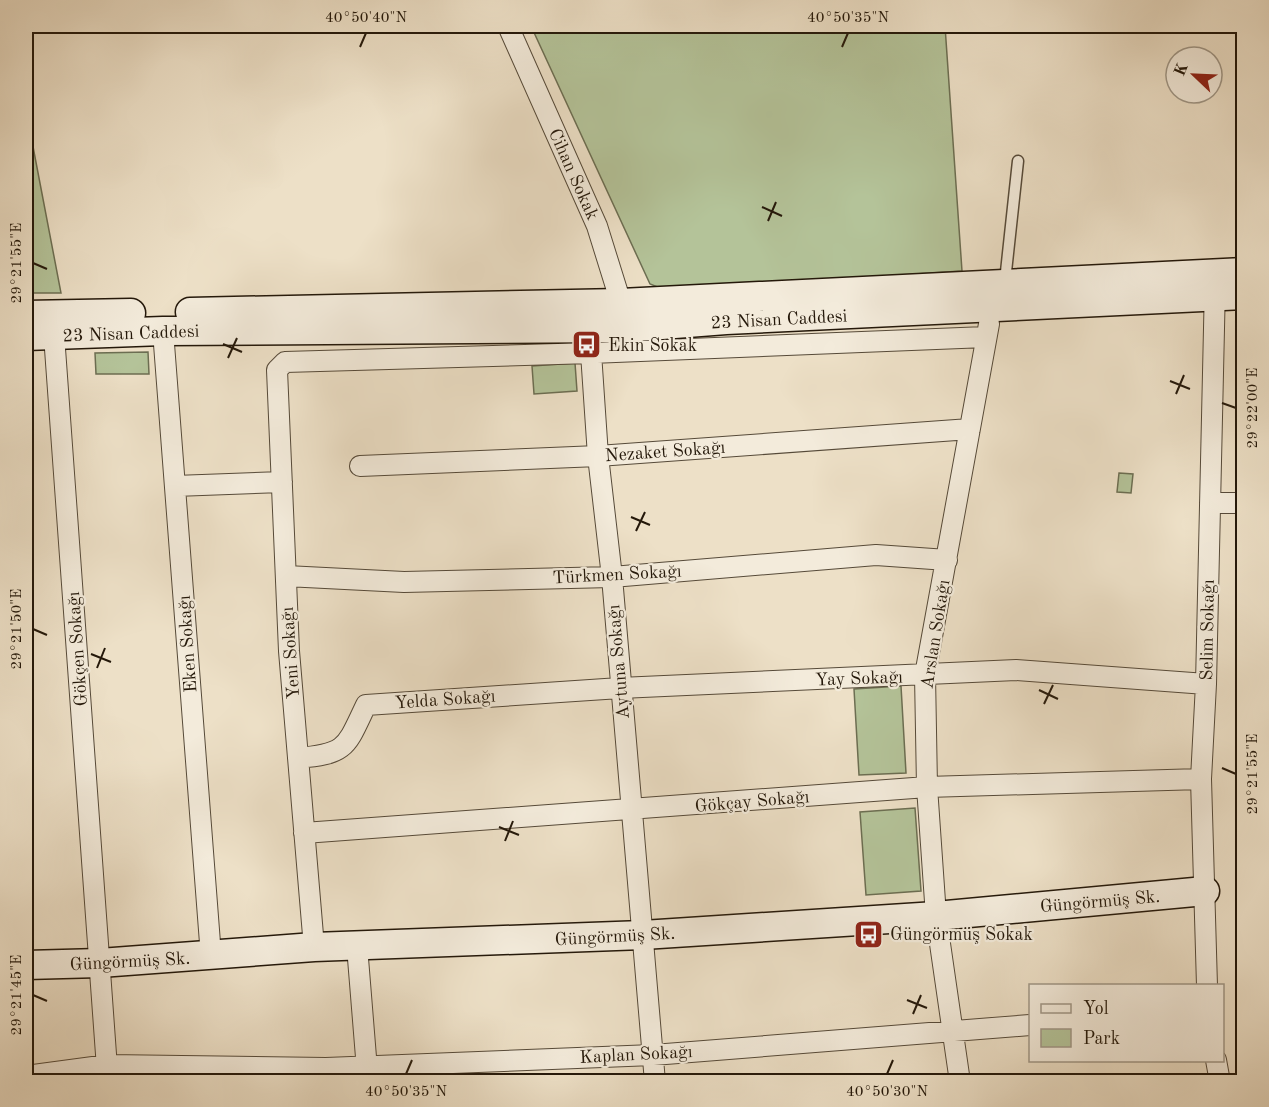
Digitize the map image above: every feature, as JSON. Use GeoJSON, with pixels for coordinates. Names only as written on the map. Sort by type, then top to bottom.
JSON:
{"type":"FeatureCollection","features":[{"type":"Feature","properties":{"kind":"street","name":"Cihan Sokak"},"geometry":{"type":"LineString","coordinates":[[508,26],[597,226],[622,316]]}},
{"type":"Feature","properties":{"kind":"street","name":"23 Nisan Caddesi"},"geometry":{"type":"LineString","coordinates":[[26,315],[622,316],[726,320],[989,323],[1215,286],[1244,272]]}},
{"type":"Feature","properties":{"kind":"street","name":"23 Nisan Caddesi"},"geometry":{"type":"LineString","coordinates":[[26,336],[622,316],[1005,285],[1215,286],[1244,295]]}},
{"type":"Feature","properties":{"kind":"street","name":"Selim Sokağı"},"geometry":{"type":"LineString","coordinates":[[1207,984],[1201,779],[1206,684],[1215,286]]}},
{"type":"Feature","properties":{"kind":"street"},"geometry":{"type":"LineString","coordinates":[[591,353],[989,323]]}},
{"type":"Feature","properties":{"kind":"street","name":"Arslan Sokağı"},"geometry":{"type":"LineString","coordinates":[[960,1082],[936,916],[927,786],[925,675],[989,323]]}},
{"type":"Feature","properties":{"kind":"street","name":"Eken Sokağı"},"geometry":{"type":"LineString","coordinates":[[163,331],[211,956]]}},
{"type":"Feature","properties":{"kind":"street","name":"Gökçen Sokağı"},"geometry":{"type":"LineString","coordinates":[[54,335],[108,1073]]}},
{"type":"Feature","properties":{"kind":"street","name":"Yeni Sokağı"},"geometry":{"type":"LineString","coordinates":[[314,947],[286,576],[277,370],[285,362],[591,353]]}},
{"type":"Feature","properties":{"kind":"street","name":"Aytuna Sokağı"},"geometry":{"type":"LineString","coordinates":[[591,353],[598,456],[612,577],[655,1082]]}},
{"type":"Feature","properties":{"kind":"street","name":"Nezaket Sokağı"},"geometry":{"type":"LineString","coordinates":[[360,466],[598,456],[970,429]]}},
{"type":"Feature","properties":{"kind":"street"},"geometry":{"type":"LineString","coordinates":[[175,486],[282,482]]}},
{"type":"Feature","properties":{"kind":"street"},"geometry":{"type":"LineString","coordinates":[[1210,502],[1244,503]]}},
{"type":"Feature","properties":{"kind":"street","name":"Türkmen Sokağı"},"geometry":{"type":"LineString","coordinates":[[286,576],[404,582],[612,577],[876,555],[947,560]]}},
{"type":"Feature","properties":{"kind":"street","name":"Yay Sokağı"},"geometry":{"type":"LineString","coordinates":[[620,688],[1016,670],[1206,684]]}},
{"type":"Feature","properties":{"kind":"street","name":"Yelda Sokağı"},"geometry":{"type":"LineString","coordinates":[[298,758],[327,756],[347,744],[366,705],[620,688]]}},
{"type":"Feature","properties":{"kind":"street","name":"Gökçay Sokağı"},"geometry":{"type":"LineString","coordinates":[[304,833],[927,786],[1201,779]]}},
{"type":"Feature","properties":{"kind":"street","name":"Güngörmüş Sk."},"geometry":{"type":"LineString","coordinates":[[26,965],[100,963],[314,947],[644,935],[936,916],[1204,891]]}},
{"type":"Feature","properties":{"kind":"street"},"geometry":{"type":"LineString","coordinates":[[357,946],[367,1074]]}},
{"type":"Feature","properties":{"kind":"street","name":"Kaplan Sokağı"},"geometry":{"type":"LineString","coordinates":[[26,1076],[326,1068],[367,1074],[952,1033],[1029,1025]]}},
{"type":"Feature","properties":{"kind":"street"},"geometry":{"type":"LineString","coordinates":[[1216,1062],[1220,1082]]}},
{"type":"Feature","properties":{"kind":"lane"},"geometry":{"type":"LineString","coordinates":[[1005,285],[1018,161]]}},
{"type":"Feature","properties":{"kind":"green space"},"geometry":{"type":"Polygon","coordinates":[[[531,26],[945,26],[962,271],[665,290],[650,284],[531,26]]]}},
{"type":"Feature","properties":{"kind":"green space"},"geometry":{"type":"Polygon","coordinates":[[[26,110],[61,293],[26,293],[26,110]]]}},
{"type":"Feature","properties":{"kind":"green space"},"geometry":{"type":"Polygon","coordinates":[[[148,352],[149,374],[96,374],[95,353],[148,352]]]}},
{"type":"Feature","properties":{"kind":"green space"},"geometry":{"type":"Polygon","coordinates":[[[575,363],[577,391],[534,394],[532,366],[575,363]]]}},
{"type":"Feature","properties":{"kind":"green space"},"geometry":{"type":"Polygon","coordinates":[[[1119,473],[1133,474],[1131,493],[1117,492],[1119,473]]]}},
{"type":"Feature","properties":{"kind":"green space"},"geometry":{"type":"Polygon","coordinates":[[[901,686],[906,773],[859,775],[854,689],[901,686]]]}},
{"type":"Feature","properties":{"kind":"green space"},"geometry":{"type":"Polygon","coordinates":[[[915,808],[921,891],[866,895],[860,812],[915,808]]]}},
{"type":"Feature","properties":{"kind":"place","name":"Ekin Sokak"},"geometry":{"type":"Point","coordinates":[587,345]}},
{"type":"Feature","properties":{"kind":"place","name":"Güngörmüş Sokak"},"geometry":{"type":"Point","coordinates":[869,934]}}]}
